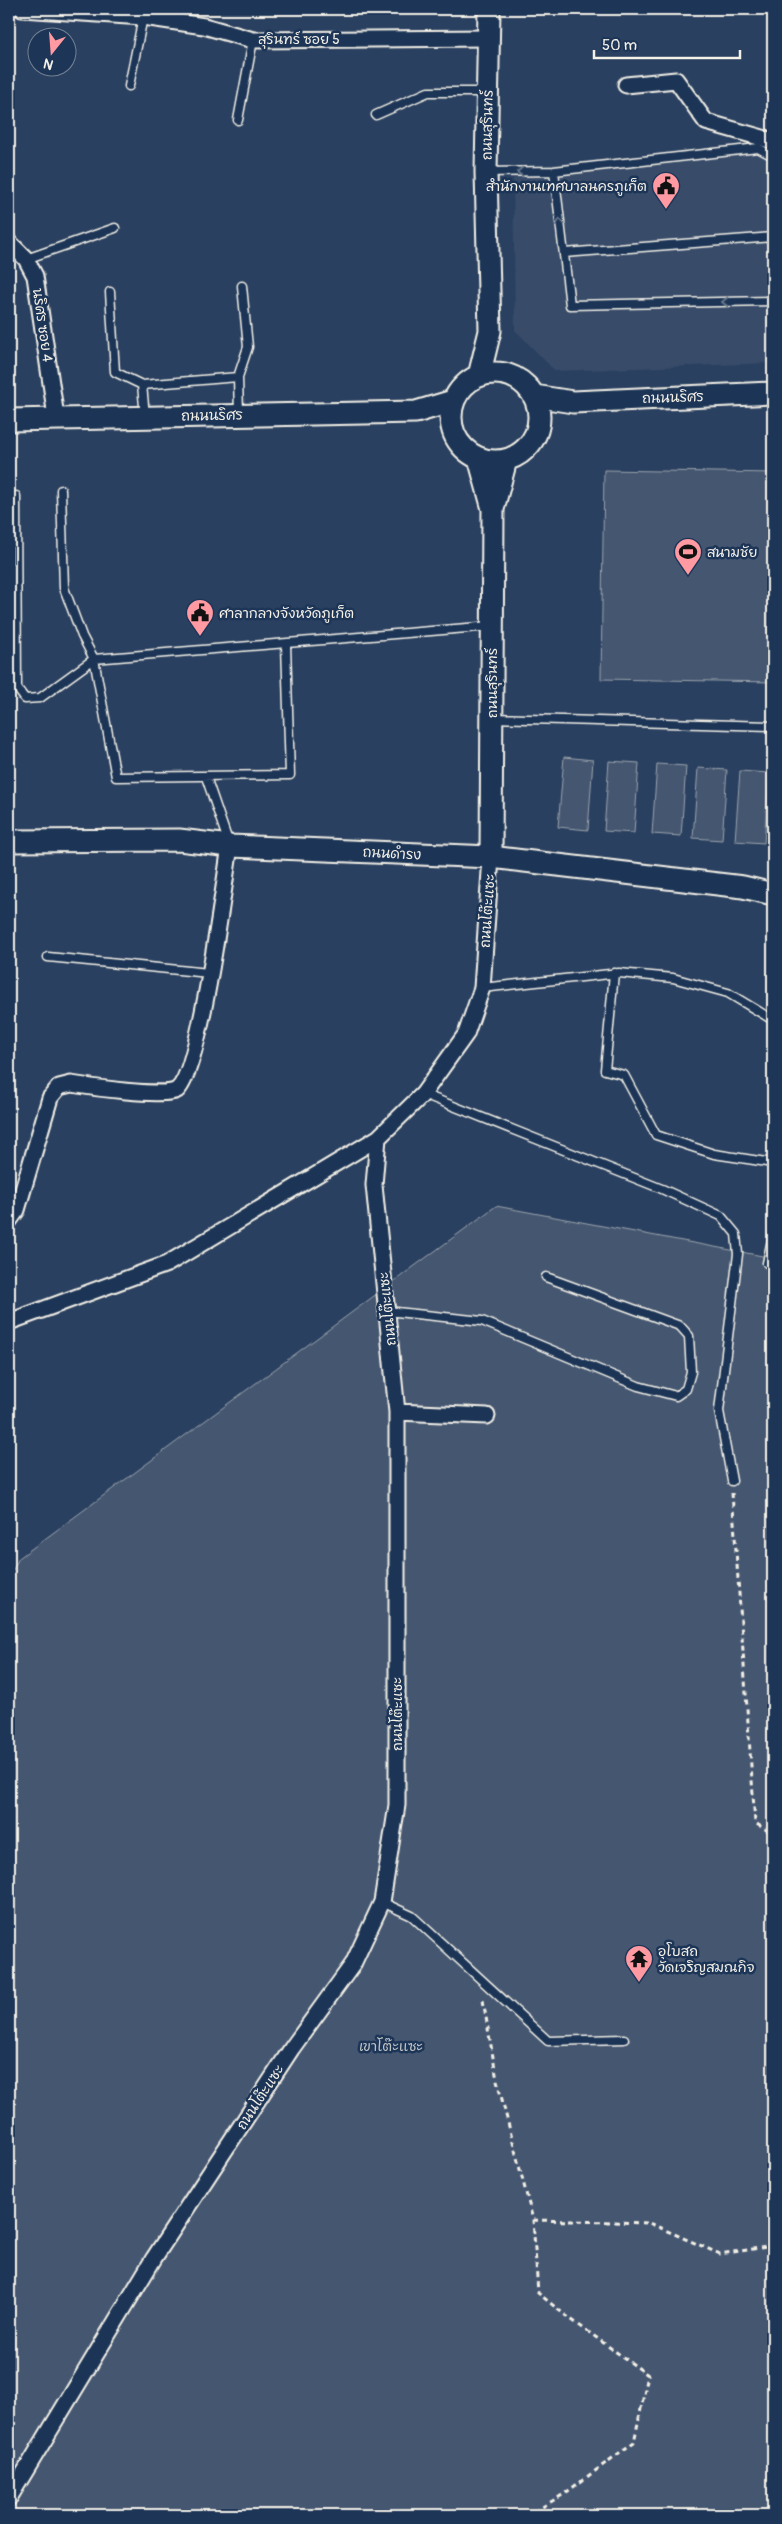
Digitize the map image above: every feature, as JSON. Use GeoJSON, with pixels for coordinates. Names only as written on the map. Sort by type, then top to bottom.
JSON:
{"type":"FeatureCollection","features":[{"type":"Feature","properties":{"kind":"street","name":"สุรินทร์ ซอย 5"},"geometry":{"type":"LineString","coordinates":[[22,9],[143,17],[204,26],[253,40],[489,38]]}},
{"type":"Feature","properties":{"kind":"street","name":"ถนนสุรินทร์"},"geometry":{"type":"LineString","coordinates":[[479,376],[490,331],[486,172],[489,9]]}},
{"type":"Feature","properties":{"kind":"street"},"geometry":{"type":"LineString","coordinates":[[626,85],[676,80],[706,122],[773,141]]}},
{"type":"Feature","properties":{"kind":"street","name":"นริศร ซอย 4"},"geometry":{"type":"LineString","coordinates":[[9,242],[26,259],[36,276],[56,417]]}},
{"type":"Feature","properties":{"kind":"street","name":"ถนนสุรินทร์"},"geometry":{"type":"LineString","coordinates":[[490,331],[504,374]]}},
{"type":"Feature","properties":{"kind":"street"},"geometry":{"type":"LineString","coordinates":[[504,374],[526,386],[534,396],[538,408],[539,421],[536,434],[529,445],[518,454],[506,460],[493,461],[479,458],[467,451],[457,441],[452,428],[450,414],[453,401],[468,381],[479,376],[504,374]]}},
{"type":"Feature","properties":{"kind":"street","name":"ถนนนริศร"},"geometry":{"type":"LineString","coordinates":[[534,396],[573,402],[773,393]]}},
{"type":"Feature","properties":{"kind":"street","name":"ถนนนริศร"},"geometry":{"type":"LineString","coordinates":[[9,420],[56,417],[416,412],[453,401]]}},
{"type":"Feature","properties":{"kind":"street","name":"ถนนนริศร"},"geometry":{"type":"LineString","coordinates":[[539,421],[573,402]]}},
{"type":"Feature","properties":{"kind":"street","name":"ถนนนริศร"},"geometry":{"type":"LineString","coordinates":[[416,412],[452,428]]}},
{"type":"Feature","properties":{"kind":"street","name":"ถนนสุรินทร์"},"geometry":{"type":"LineString","coordinates":[[479,458],[493,509]]}},
{"type":"Feature","properties":{"kind":"street","name":"ถนนสุรินทร์"},"geometry":{"type":"LineString","coordinates":[[491,857],[493,509],[506,460]]}},
{"type":"Feature","properties":{"kind":"street","name":"ถนนดำรง"},"geometry":{"type":"LineString","coordinates":[[9,841],[179,840],[230,846],[491,857],[743,887],[773,894]]}},
{"type":"Feature","properties":{"kind":"street"},"geometry":{"type":"LineString","coordinates":[[9,1221],[17,1210],[50,1098],[59,1087],[72,1084],[157,1093],[176,1091],[185,1082],[203,1017],[230,846]]}},
{"type":"Feature","properties":{"kind":"street","name":"ถนนโต๊ะแซะ"},"geometry":{"type":"LineString","coordinates":[[9,2498],[154,2258],[292,2048],[353,1964],[382,1902],[397,1805],[397,1412],[374,1185],[378,1138],[423,1094],[466,1034],[482,988],[491,857]]}},
{"type":"Feature","properties":{"kind":"street"},"geometry":{"type":"LineString","coordinates":[[9,1322],[167,1264],[378,1138]]}},
{"type":"Feature","properties":{"kind":"street"},"geometry":{"type":"LineString","coordinates":[[397,1412],[487,1416]]}},
{"type":"Feature","properties":{"kind":"lane"},"geometry":{"type":"LineString","coordinates":[[129,86],[143,17]]}},
{"type":"Feature","properties":{"kind":"lane"},"geometry":{"type":"LineString","coordinates":[[238,120],[253,40]]}},
{"type":"Feature","properties":{"kind":"lane"},"geometry":{"type":"LineString","coordinates":[[376,114],[428,92],[488,92]]}},
{"type":"Feature","properties":{"kind":"lane"},"geometry":{"type":"LineString","coordinates":[[486,172],[554,171],[758,148],[773,156]]}},
{"type":"Feature","properties":{"kind":"lane"},"geometry":{"type":"LineString","coordinates":[[554,171],[570,306],[773,301]]}},
{"type":"Feature","properties":{"kind":"lane"},"geometry":{"type":"LineString","coordinates":[[26,259],[115,228]]}},
{"type":"Feature","properties":{"kind":"lane"},"geometry":{"type":"LineString","coordinates":[[564,253],[773,237]]}},
{"type":"Feature","properties":{"kind":"lane"},"geometry":{"type":"LineString","coordinates":[[239,414],[238,377],[248,347],[242,286]]}},
{"type":"Feature","properties":{"kind":"lane"},"geometry":{"type":"LineString","coordinates":[[110,292],[115,372],[142,385],[238,377]]}},
{"type":"Feature","properties":{"kind":"lane"},"geometry":{"type":"LineString","coordinates":[[142,385],[145,416]]}},
{"type":"Feature","properties":{"kind":"lane"},"geometry":{"type":"LineString","coordinates":[[61,490],[64,588],[82,636],[94,659],[116,777],[290,775],[286,644]]}},
{"type":"Feature","properties":{"kind":"lane"},"geometry":{"type":"LineString","coordinates":[[16,496],[17,688],[25,699],[40,698],[94,659],[493,626]]}},
{"type":"Feature","properties":{"kind":"lane"},"geometry":{"type":"LineString","coordinates":[[491,718],[773,726]]}},
{"type":"Feature","properties":{"kind":"lane"},"geometry":{"type":"LineString","coordinates":[[206,777],[230,846]]}},
{"type":"Feature","properties":{"kind":"lane"},"geometry":{"type":"LineString","coordinates":[[48,958],[209,973]]}},
{"type":"Feature","properties":{"kind":"lane"},"geometry":{"type":"LineString","coordinates":[[614,973],[604,1070],[624,1075],[656,1135],[714,1154],[773,1163]]}},
{"type":"Feature","properties":{"kind":"lane"},"geometry":{"type":"LineString","coordinates":[[482,988],[614,973],[673,978],[728,993],[773,1020]]}},
{"type":"Feature","properties":{"kind":"lane"},"geometry":{"type":"LineString","coordinates":[[423,1094],[662,1189],[721,1216],[736,1234],[738,1254],[719,1412],[732,1481]]}},
{"type":"Feature","properties":{"kind":"lane"},"geometry":{"type":"LineString","coordinates":[[773,1235],[767,1263],[773,1264]]}},
{"type":"Feature","properties":{"kind":"lane"},"geometry":{"type":"LineString","coordinates":[[387,1311],[482,1321],[638,1386],[676,1396],[686,1389],[691,1372],[689,1336],[680,1326],[546,1277]]}},
{"type":"Feature","properties":{"kind":"lane"},"geometry":{"type":"LineString","coordinates":[[382,1902],[412,1916],[548,2042],[624,2038]]}},
{"type":"Feature","properties":{"kind":"path"},"geometry":{"type":"LineString","coordinates":[[732,1481],[755,1823],[773,1834]]}},
{"type":"Feature","properties":{"kind":"path"},"geometry":{"type":"LineString","coordinates":[[480,1979],[497,2080],[533,2220],[538,2293],[565,2315],[648,2375],[634,2442],[564,2494],[529,2515]]}},
{"type":"Feature","properties":{"kind":"path"},"geometry":{"type":"LineString","coordinates":[[533,2220],[649,2223],[720,2254],[773,2246]]}},
{"type":"Feature","properties":{"kind":"shaded area"},"geometry":{"type":"Polygon","coordinates":[[[745,146],[773,154],[773,363],[555,371],[515,330],[513,168],[745,146]]]}},
{"type":"Feature","properties":{"kind":"green space","name":"สนามชัย"},"geometry":{"type":"Polygon","coordinates":[[[604,470],[773,473],[773,682],[601,679],[604,470]]]}},
{"type":"Feature","properties":{"kind":"green space"},"geometry":{"type":"Polygon","coordinates":[[[564,757],[593,760],[588,830],[558,827],[564,757]]]}},
{"type":"Feature","properties":{"kind":"green space"},"geometry":{"type":"Polygon","coordinates":[[[609,761],[639,763],[634,833],[604,831],[609,761]]]}},
{"type":"Feature","properties":{"kind":"green space"},"geometry":{"type":"Polygon","coordinates":[[[657,764],[686,766],[681,836],[652,834],[657,764]]]}},
{"type":"Feature","properties":{"kind":"green space"},"geometry":{"type":"Polygon","coordinates":[[[698,768],[727,770],[722,840],[693,838],[698,768]]]}},
{"type":"Feature","properties":{"kind":"green space"},"geometry":{"type":"Polygon","coordinates":[[[740,771],[769,773],[764,843],[735,841],[740,771]]]}},
{"type":"Feature","properties":{"kind":"green space","name":"เขาโต๊ะแซะ"},"geometry":{"type":"Polygon","coordinates":[[[496,1206],[773,1258],[773,2515],[9,2515],[9,1577],[19,1558],[496,1206]]]}},
{"type":"Feature","properties":{"kind":"place","name":"สำนักงานเทศบาลนครภูเก็ต"},"geometry":{"type":"Point","coordinates":[666,210]}},
{"type":"Feature","properties":{"kind":"place","name":"สนามชัย"},"geometry":{"type":"Point","coordinates":[688,576]}},
{"type":"Feature","properties":{"kind":"place","name":"ศาลากลางจังหวัดภูเก็ต"},"geometry":{"type":"Point","coordinates":[200,637]}},
{"type":"Feature","properties":{"kind":"place","name":"อุโบสถ วัดเจริญสมณกิจ"},"geometry":{"type":"Point","coordinates":[639,1983]}}]}
